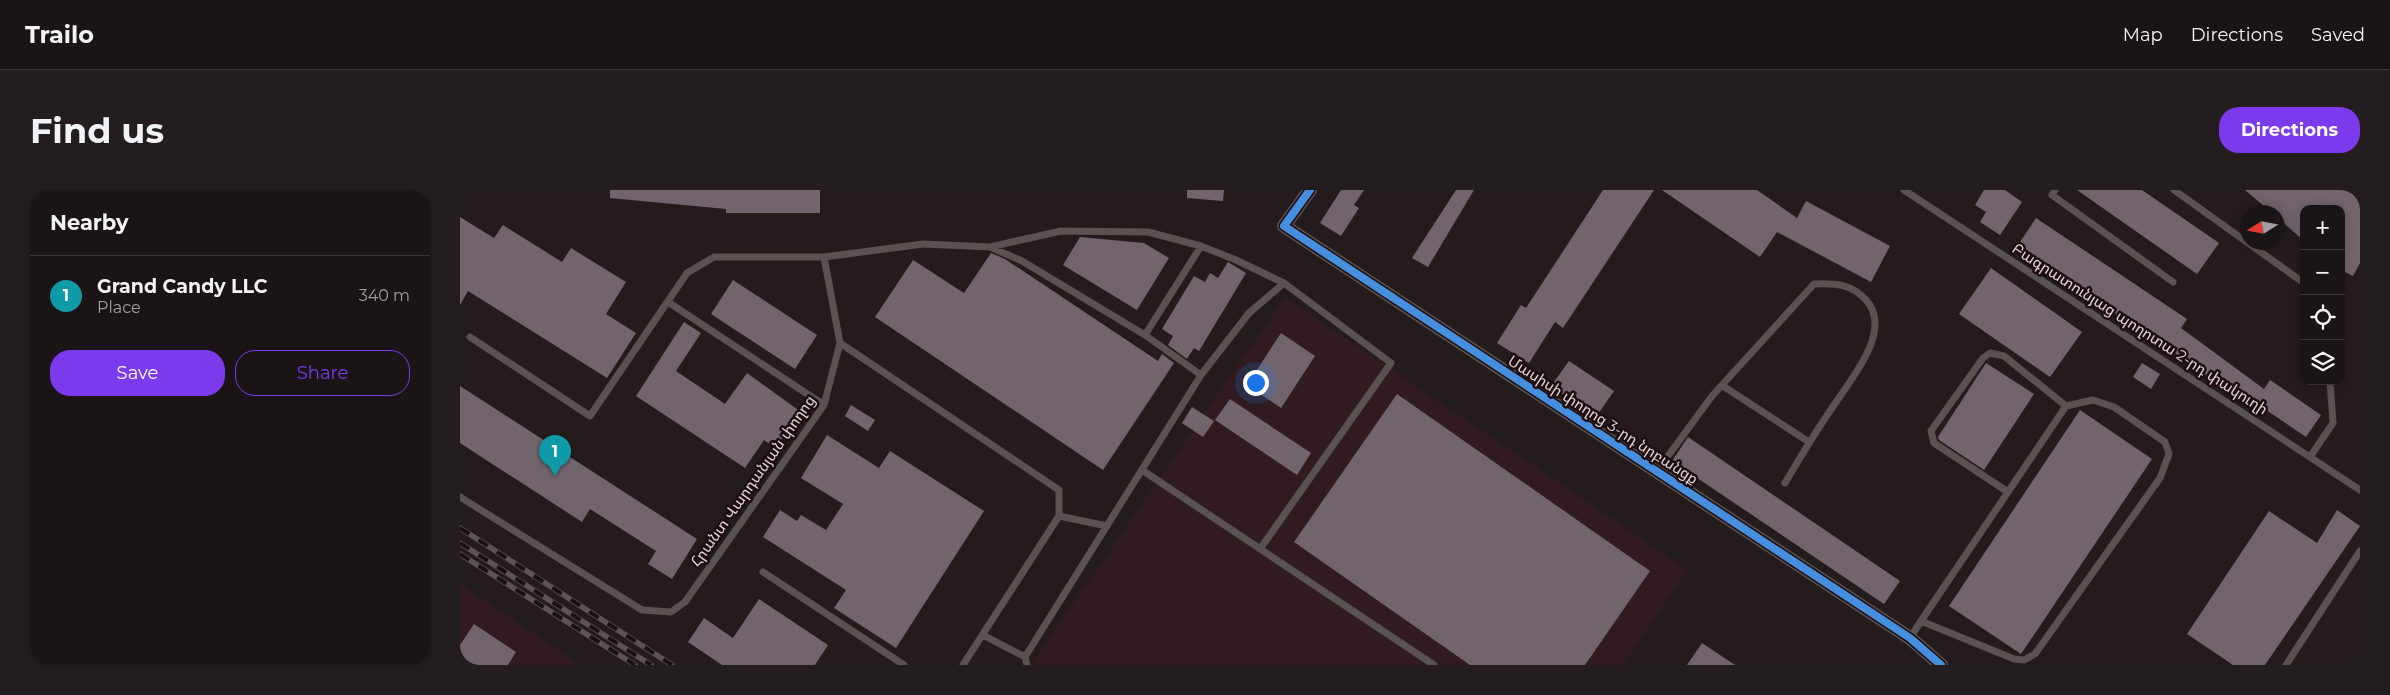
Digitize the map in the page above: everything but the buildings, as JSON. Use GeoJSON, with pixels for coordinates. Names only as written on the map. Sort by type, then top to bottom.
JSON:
{"type":"FeatureCollection","features":[{"type":"Feature","properties":{"kind":"street","name":"Մասիսի փողոց 3-րդ նրբանցք"},"geometry":{"type":"LineString","coordinates":[[1310,190],[1284,226],[1910,638],[1941,665]]}},
{"type":"Feature","properties":{"kind":"lane","name":"Բագրատունյաց պողոտա 2-րդ փակուղի"},"geometry":{"type":"LineString","coordinates":[[1904,190],[2360,490]]}},
{"type":"Feature","properties":{"kind":"lane"},"geometry":{"type":"LineString","coordinates":[[2056,190],[2052,195],[2173,282]]}},
{"type":"Feature","properties":{"kind":"lane"},"geometry":{"type":"LineString","coordinates":[[2174,190],[2300,280]]}},
{"type":"Feature","properties":{"kind":"lane"},"geometry":{"type":"LineString","coordinates":[[470,337],[590,416],[687,273],[714,257],[824,257],[923,244],[990,247],[1061,231],[1148,232],[1201,246],[1284,283],[1391,363],[1260,549]]}},
{"type":"Feature","properties":{"kind":"lane"},"geometry":{"type":"LineString","coordinates":[[1145,335],[1201,246]]}},
{"type":"Feature","properties":{"kind":"lane"},"geometry":{"type":"LineString","coordinates":[[990,247],[1022,261],[1145,335],[1201,375]]}},
{"type":"Feature","properties":{"kind":"lane","name":"Հրանտ Վարդանյան փողոց"},"geometry":{"type":"LineString","coordinates":[[460,497],[642,610],[671,612],[685,602],[824,405],[840,343],[824,257]]}},
{"type":"Feature","properties":{"kind":"lane"},"geometry":{"type":"LineString","coordinates":[[983,635],[1026,661],[1201,375],[1250,313],[1284,283]]}},
{"type":"Feature","properties":{"kind":"lane"},"geometry":{"type":"LineString","coordinates":[[1657,471],[1712,396],[1814,284],[1838,283],[1860,293],[1873,307],[1876,324],[1870,350],[1785,482]]}},
{"type":"Feature","properties":{"kind":"lane"},"geometry":{"type":"LineString","coordinates":[[668,302],[824,405]]}},
{"type":"Feature","properties":{"kind":"lane"},"geometry":{"type":"LineString","coordinates":[[840,343],[1059,490],[1059,516],[963,665]]}},
{"type":"Feature","properties":{"kind":"lane"},"geometry":{"type":"LineString","coordinates":[[2008,492],[1934,443],[1931,431],[1983,358],[1990,353],[2004,356],[2066,406]]}},
{"type":"Feature","properties":{"kind":"lane"},"geometry":{"type":"LineString","coordinates":[[2310,457],[2333,423],[2330,385]]}},
{"type":"Feature","properties":{"kind":"lane"},"geometry":{"type":"LineString","coordinates":[[1722,386],[1809,442]]}},
{"type":"Feature","properties":{"kind":"lane"},"geometry":{"type":"LineString","coordinates":[[1910,638],[1921,621],[2066,406],[2092,400],[2114,407],[2165,442],[2169,454],[2160,478],[2035,654],[2024,660],[2014,659],[1921,621]]}},
{"type":"Feature","properties":{"kind":"lane"},"geometry":{"type":"LineString","coordinates":[[1142,470],[1434,665]]}},
{"type":"Feature","properties":{"kind":"lane"},"geometry":{"type":"LineString","coordinates":[[1059,516],[1107,526]]}},
{"type":"Feature","properties":{"kind":"lane"},"geometry":{"type":"LineString","coordinates":[[2286,665],[2360,551]]}},
{"type":"Feature","properties":{"kind":"lane"},"geometry":{"type":"LineString","coordinates":[[763,572],[904,665]]}},
{"type":"Feature","properties":{"kind":"shaded area"},"geometry":{"type":"Polygon","coordinates":[[[1285,297],[1688,570],[1623,665],[1035,665],[1032,663],[1285,297]]]}},
{"type":"Feature","properties":{"kind":"shaded area"},"geometry":{"type":"Polygon","coordinates":[[[460,584],[581,665],[460,665],[460,584]]]}},
{"type":"Feature","properties":{"kind":"railway"},"geometry":{"type":"LineString","coordinates":[[460,528],[672,665]]}},
{"type":"Feature","properties":{"kind":"railway"},"geometry":{"type":"LineString","coordinates":[[460,543],[651,665]]}},
{"type":"Feature","properties":{"kind":"railway"},"geometry":{"type":"LineString","coordinates":[[460,554],[635,665]]}},
{"type":"Feature","properties":{"kind":"cycle path"},"geometry":{"type":"LineString","coordinates":[[1310,190],[1284,226],[1910,638],[1941,665]]}},
{"type":"Feature","properties":{"kind":"place","name":"Grand Candy LLC"},"geometry":{"type":"Point","coordinates":[555,476]}}]}
